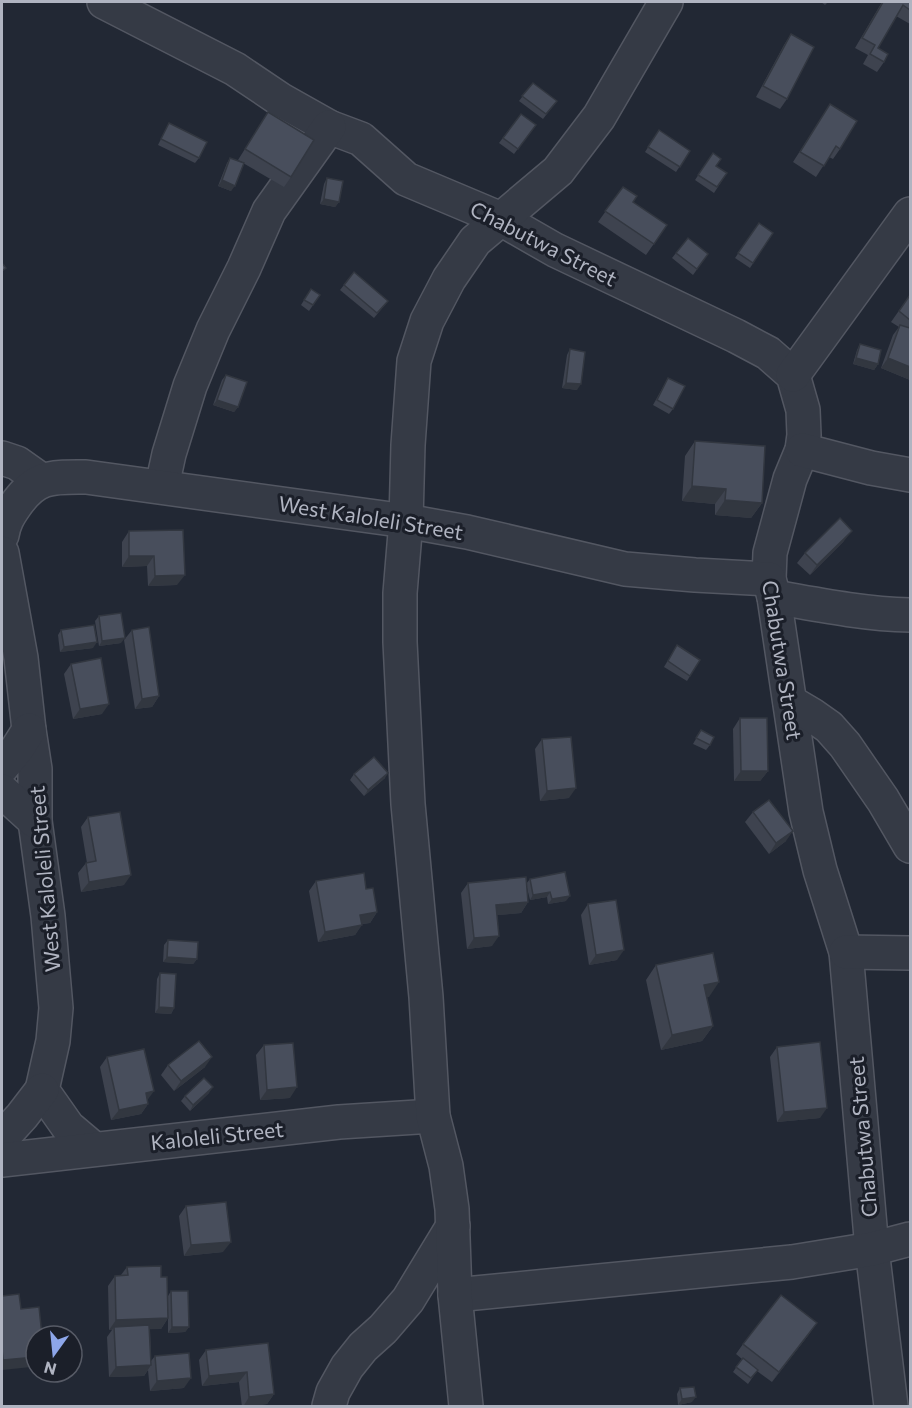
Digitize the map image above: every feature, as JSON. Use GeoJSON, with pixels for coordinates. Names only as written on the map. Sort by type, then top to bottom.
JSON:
{"type":"FeatureCollection","features":[{"type":"Feature","properties":{"kind":"street","name":"Chabutwa Street"},"geometry":{"type":"LineString","coordinates":[[104,2],[235,69],[329,127],[361,140],[406,179],[501,219],[555,250],[725,331],[768,353],[793,375],[803,410],[804,435],[802,450],[790,479],[770,553],[772,588],[806,812],[820,870],[846,952],[872,1249],[891,1407]]}},
{"type":"Feature","properties":{"kind":"street"},"geometry":{"type":"LineString","coordinates":[[466,1407],[455,1295],[452,1209],[446,1166],[433,1116],[426,997],[408,804],[400,642],[400,592],[414,361],[427,321],[455,270],[475,241],[558,171],[599,117],[666,2]]}},
{"type":"Feature","properties":{"kind":"street"},"geometry":{"type":"LineString","coordinates":[[162,486],[169,453],[190,386],[213,330],[269,211],[329,127]]}},
{"type":"Feature","properties":{"kind":"street"},"geometry":{"type":"LineString","coordinates":[[793,375],[910,214]]}},
{"type":"Feature","properties":{"kind":"street"},"geometry":{"type":"LineString","coordinates":[[802,450],[871,468],[910,475]]}},
{"type":"Feature","properties":{"kind":"street"},"geometry":{"type":"LineString","coordinates":[[2,458],[17,463],[41,480],[24,492],[3,523],[2,535]]}},
{"type":"Feature","properties":{"kind":"street","name":"West Kaloleli Street"},"geometry":{"type":"LineString","coordinates":[[41,480],[86,477],[406,521],[467,532],[625,569],[695,575],[772,588],[826,606],[910,615]]}},
{"type":"Feature","properties":{"kind":"street","name":"West Kaloleli Street"},"geometry":{"type":"LineString","coordinates":[[2,553],[21,658],[35,769],[35,820],[48,916],[56,1008],[53,1041],[42,1090]]}},
{"type":"Feature","properties":{"kind":"street"},"geometry":{"type":"LineString","coordinates":[[790,702],[829,727],[845,746],[883,800],[910,846]]}},
{"type":"Feature","properties":{"kind":"street"},"geometry":{"type":"LineString","coordinates":[[2,767],[29,730]]}},
{"type":"Feature","properties":{"kind":"street"},"geometry":{"type":"LineString","coordinates":[[2,791],[35,820]]}},
{"type":"Feature","properties":{"kind":"street"},"geometry":{"type":"LineString","coordinates":[[846,952],[910,953]]}},
{"type":"Feature","properties":{"kind":"street"},"geometry":{"type":"LineString","coordinates":[[2,1138],[42,1090],[68,1127],[94,1149]]}},
{"type":"Feature","properties":{"kind":"street","name":"Kaloleli Street"},"geometry":{"type":"LineString","coordinates":[[2,1160],[339,1122],[433,1116]]}},
{"type":"Feature","properties":{"kind":"street"},"geometry":{"type":"LineString","coordinates":[[329,1407],[333,1392],[347,1367],[408,1300],[453,1226]]}},
{"type":"Feature","properties":{"kind":"street"},"geometry":{"type":"LineString","coordinates":[[455,1295],[792,1262],[872,1249],[910,1239]]}},
{"type":"Feature","properties":{"kind":"building"},"geometry":{"type":"Polygon","coordinates":[[[883,2],[910,2],[910,10],[903,5],[878,48],[888,54],[884,62],[870,54],[875,45],[862,38],[883,2]]]}},
{"type":"Feature","properties":{"kind":"building"},"geometry":{"type":"Polygon","coordinates":[[[791,34],[814,47],[787,99],[763,86],[791,34]]]}},
{"type":"Feature","properties":{"kind":"building"},"geometry":{"type":"Polygon","coordinates":[[[533,83],[557,101],[546,114],[522,96],[533,83]]]}},
{"type":"Feature","properties":{"kind":"building"},"geometry":{"type":"Polygon","coordinates":[[[830,104],[857,121],[840,149],[836,146],[824,166],[800,152],[830,104]]]}},
{"type":"Feature","properties":{"kind":"building"},"geometry":{"type":"Polygon","coordinates":[[[268,112],[314,140],[291,177],[245,149],[268,112]]]}},
{"type":"Feature","properties":{"kind":"building"},"geometry":{"type":"Polygon","coordinates":[[[521,114],[536,125],[518,149],[503,138],[521,114]]]}},
{"type":"Feature","properties":{"kind":"building"},"geometry":{"type":"Polygon","coordinates":[[[169,123],[207,142],[199,158],[161,139],[169,123]]]}},
{"type":"Feature","properties":{"kind":"building"},"geometry":{"type":"Polygon","coordinates":[[[659,130],[690,151],[680,167],[648,147],[659,130]]]}},
{"type":"Feature","properties":{"kind":"building"},"geometry":{"type":"Polygon","coordinates":[[[713,153],[721,159],[716,166],[727,173],[717,187],[698,175],[713,153]]]}},
{"type":"Feature","properties":{"kind":"building"},"geometry":{"type":"Polygon","coordinates":[[[230,158],[244,163],[235,186],[222,180],[230,158]]]}},
{"type":"Feature","properties":{"kind":"building"},"geometry":{"type":"Polygon","coordinates":[[[327,178],[343,181],[339,202],[324,199],[327,178]]]}},
{"type":"Feature","properties":{"kind":"building"},"geometry":{"type":"Polygon","coordinates":[[[623,187],[637,196],[633,202],[667,225],[654,244],[605,211],[623,187]]]}},
{"type":"Feature","properties":{"kind":"building"},"geometry":{"type":"Polygon","coordinates":[[[759,223],[773,233],[753,263],[738,253],[759,223]]]}},
{"type":"Feature","properties":{"kind":"building"},"geometry":{"type":"Polygon","coordinates":[[[688,238],[708,254],[697,269],[676,253],[688,238]]]}},
{"type":"Feature","properties":{"kind":"building"},"geometry":{"type":"Polygon","coordinates":[[[354,272],[388,301],[377,313],[344,285],[354,272]]]}},
{"type":"Feature","properties":{"kind":"building"},"geometry":{"type":"Polygon","coordinates":[[[311,289],[320,295],[313,305],[304,300],[311,289]]]}},
{"type":"Feature","properties":{"kind":"building"},"geometry":{"type":"Polygon","coordinates":[[[910,295],[910,320],[899,311],[910,295]]]}},
{"type":"Feature","properties":{"kind":"building"},"geometry":{"type":"Polygon","coordinates":[[[900,325],[910,328],[910,367],[888,358],[900,325]]]}},
{"type":"Feature","properties":{"kind":"building"},"geometry":{"type":"Polygon","coordinates":[[[860,344],[881,350],[878,364],[856,358],[860,344]]]}},
{"type":"Feature","properties":{"kind":"building"},"geometry":{"type":"Polygon","coordinates":[[[570,349],[585,352],[581,384],[566,383],[570,349]]]}},
{"type":"Feature","properties":{"kind":"building"},"geometry":{"type":"Polygon","coordinates":[[[226,375],[247,382],[238,407],[217,400],[226,375]]]}},
{"type":"Feature","properties":{"kind":"building"},"geometry":{"type":"Polygon","coordinates":[[[668,378],[685,386],[673,409],[657,400],[668,378]]]}},
{"type":"Feature","properties":{"kind":"building"},"geometry":{"type":"Polygon","coordinates":[[[695,441],[765,446],[762,503],[725,500],[726,489],[692,486],[695,441]]]}},
{"type":"Feature","properties":{"kind":"building"},"geometry":{"type":"Polygon","coordinates":[[[840,518],[852,531],[817,565],[805,553],[840,518]]]}},
{"type":"Feature","properties":{"kind":"building"},"geometry":{"type":"Polygon","coordinates":[[[183,530],[185,575],[155,576],[154,556],[129,556],[129,531],[183,530]]]}},
{"type":"Feature","properties":{"kind":"building"},"geometry":{"type":"Polygon","coordinates":[[[121,613],[125,638],[102,641],[99,616],[121,613]]]}},
{"type":"Feature","properties":{"kind":"building"},"geometry":{"type":"Polygon","coordinates":[[[94,625],[97,642],[64,647],[61,630],[94,625]]]}},
{"type":"Feature","properties":{"kind":"building"},"geometry":{"type":"Polygon","coordinates":[[[149,627],[159,696],[142,699],[132,630],[149,627]]]}},
{"type":"Feature","properties":{"kind":"building"},"geometry":{"type":"Polygon","coordinates":[[[677,645],[700,660],[690,676],[668,661],[677,645]]]}},
{"type":"Feature","properties":{"kind":"building"},"geometry":{"type":"Polygon","coordinates":[[[101,658],[109,704],[80,709],[71,664],[101,658]]]}},
{"type":"Feature","properties":{"kind":"building"},"geometry":{"type":"Polygon","coordinates":[[[740,718],[767,718],[768,771],[741,771],[740,718]]]}},
{"type":"Feature","properties":{"kind":"building"},"geometry":{"type":"Polygon","coordinates":[[[701,730],[714,737],[710,745],[696,738],[701,730]]]}},
{"type":"Feature","properties":{"kind":"building"},"geometry":{"type":"Polygon","coordinates":[[[571,737],[576,788],[547,791],[542,739],[571,737]]]}},
{"type":"Feature","properties":{"kind":"building"},"geometry":{"type":"Polygon","coordinates":[[[374,757],[388,773],[368,790],[354,774],[374,757]]]}},
{"type":"Feature","properties":{"kind":"building"},"geometry":{"type":"Polygon","coordinates":[[[769,800],[793,831],[776,843],[753,812],[769,800]]]}},
{"type":"Feature","properties":{"kind":"building"},"geometry":{"type":"Polygon","coordinates":[[[120,812],[131,875],[89,882],[86,863],[96,861],[88,817],[120,812]]]}},
{"type":"Feature","properties":{"kind":"building"},"geometry":{"type":"Polygon","coordinates":[[[565,872],[570,896],[552,899],[550,892],[533,895],[530,879],[565,872]]]}},
{"type":"Feature","properties":{"kind":"building"},"geometry":{"type":"Polygon","coordinates":[[[364,873],[366,889],[373,888],[377,912],[360,915],[362,925],[325,932],[316,881],[364,873]]]}},
{"type":"Feature","properties":{"kind":"building"},"geometry":{"type":"Polygon","coordinates":[[[526,877],[528,902],[496,905],[499,936],[474,938],[468,883],[526,877]]]}},
{"type":"Feature","properties":{"kind":"building"},"geometry":{"type":"Polygon","coordinates":[[[616,900],[624,950],[596,955],[588,904],[616,900]]]}},
{"type":"Feature","properties":{"kind":"building"},"geometry":{"type":"Polygon","coordinates":[[[168,940],[198,942],[197,959],[167,957],[168,940]]]}},
{"type":"Feature","properties":{"kind":"building"},"geometry":{"type":"Polygon","coordinates":[[[713,953],[719,982],[704,985],[713,1026],[672,1035],[656,965],[713,953]]]}},
{"type":"Feature","properties":{"kind":"building"},"geometry":{"type":"Polygon","coordinates":[[[160,973],[176,974],[174,1008],[159,1007],[160,973]]]}},
{"type":"Feature","properties":{"kind":"building"},"geometry":{"type":"Polygon","coordinates":[[[199,1041],[212,1057],[181,1081],[168,1065],[199,1041]]]}},
{"type":"Feature","properties":{"kind":"building"},"geometry":{"type":"Polygon","coordinates":[[[820,1042],[827,1108],[784,1112],[777,1047],[820,1042]]]}},
{"type":"Feature","properties":{"kind":"building"},"geometry":{"type":"Polygon","coordinates":[[[293,1043],[297,1087],[267,1090],[264,1045],[293,1043]]]}},
{"type":"Feature","properties":{"kind":"building"},"geometry":{"type":"Polygon","coordinates":[[[144,1049],[154,1091],[146,1093],[148,1104],[119,1110],[107,1057],[144,1049]]]}},
{"type":"Feature","properties":{"kind":"building"},"geometry":{"type":"Polygon","coordinates":[[[204,1078],[213,1087],[193,1105],[185,1096],[204,1078]]]}},
{"type":"Feature","properties":{"kind":"building"},"geometry":{"type":"Polygon","coordinates":[[[226,1202],[231,1242],[191,1245],[186,1206],[226,1202]]]}},
{"type":"Feature","properties":{"kind":"building"},"geometry":{"type":"Polygon","coordinates":[[[161,1266],[161,1277],[167,1277],[168,1318],[116,1320],[115,1276],[128,1275],[127,1267],[161,1266]]]}},
{"type":"Feature","properties":{"kind":"building"},"geometry":{"type":"Polygon","coordinates":[[[171,1291],[188,1291],[189,1327],[172,1327],[171,1291]]]}},
{"type":"Feature","properties":{"kind":"building"},"geometry":{"type":"Polygon","coordinates":[[[19,1294],[21,1309],[39,1307],[41,1324],[24,1324],[24,1358],[3,1360],[2,1296],[19,1294]]]}},
{"type":"Feature","properties":{"kind":"building"},"geometry":{"type":"Polygon","coordinates":[[[781,1295],[817,1323],[779,1372],[743,1344],[781,1295]]]}},
{"type":"Feature","properties":{"kind":"building"},"geometry":{"type":"Polygon","coordinates":[[[149,1325],[151,1365],[116,1367],[114,1327],[149,1325]]]}},
{"type":"Feature","properties":{"kind":"building"},"geometry":{"type":"Polygon","coordinates":[[[268,1343],[274,1394],[249,1397],[247,1372],[209,1376],[206,1350],[268,1343]]]}},
{"type":"Feature","properties":{"kind":"building"},"geometry":{"type":"Polygon","coordinates":[[[189,1353],[191,1378],[157,1381],[155,1356],[189,1353]]]}},
{"type":"Feature","properties":{"kind":"building"},"geometry":{"type":"Polygon","coordinates":[[[743,1358],[758,1370],[751,1378],[736,1367],[743,1358]]]}},
{"type":"Feature","properties":{"kind":"building"},"geometry":{"type":"Polygon","coordinates":[[[694,1387],[696,1397],[682,1399],[680,1388],[694,1387]]]}}]}
